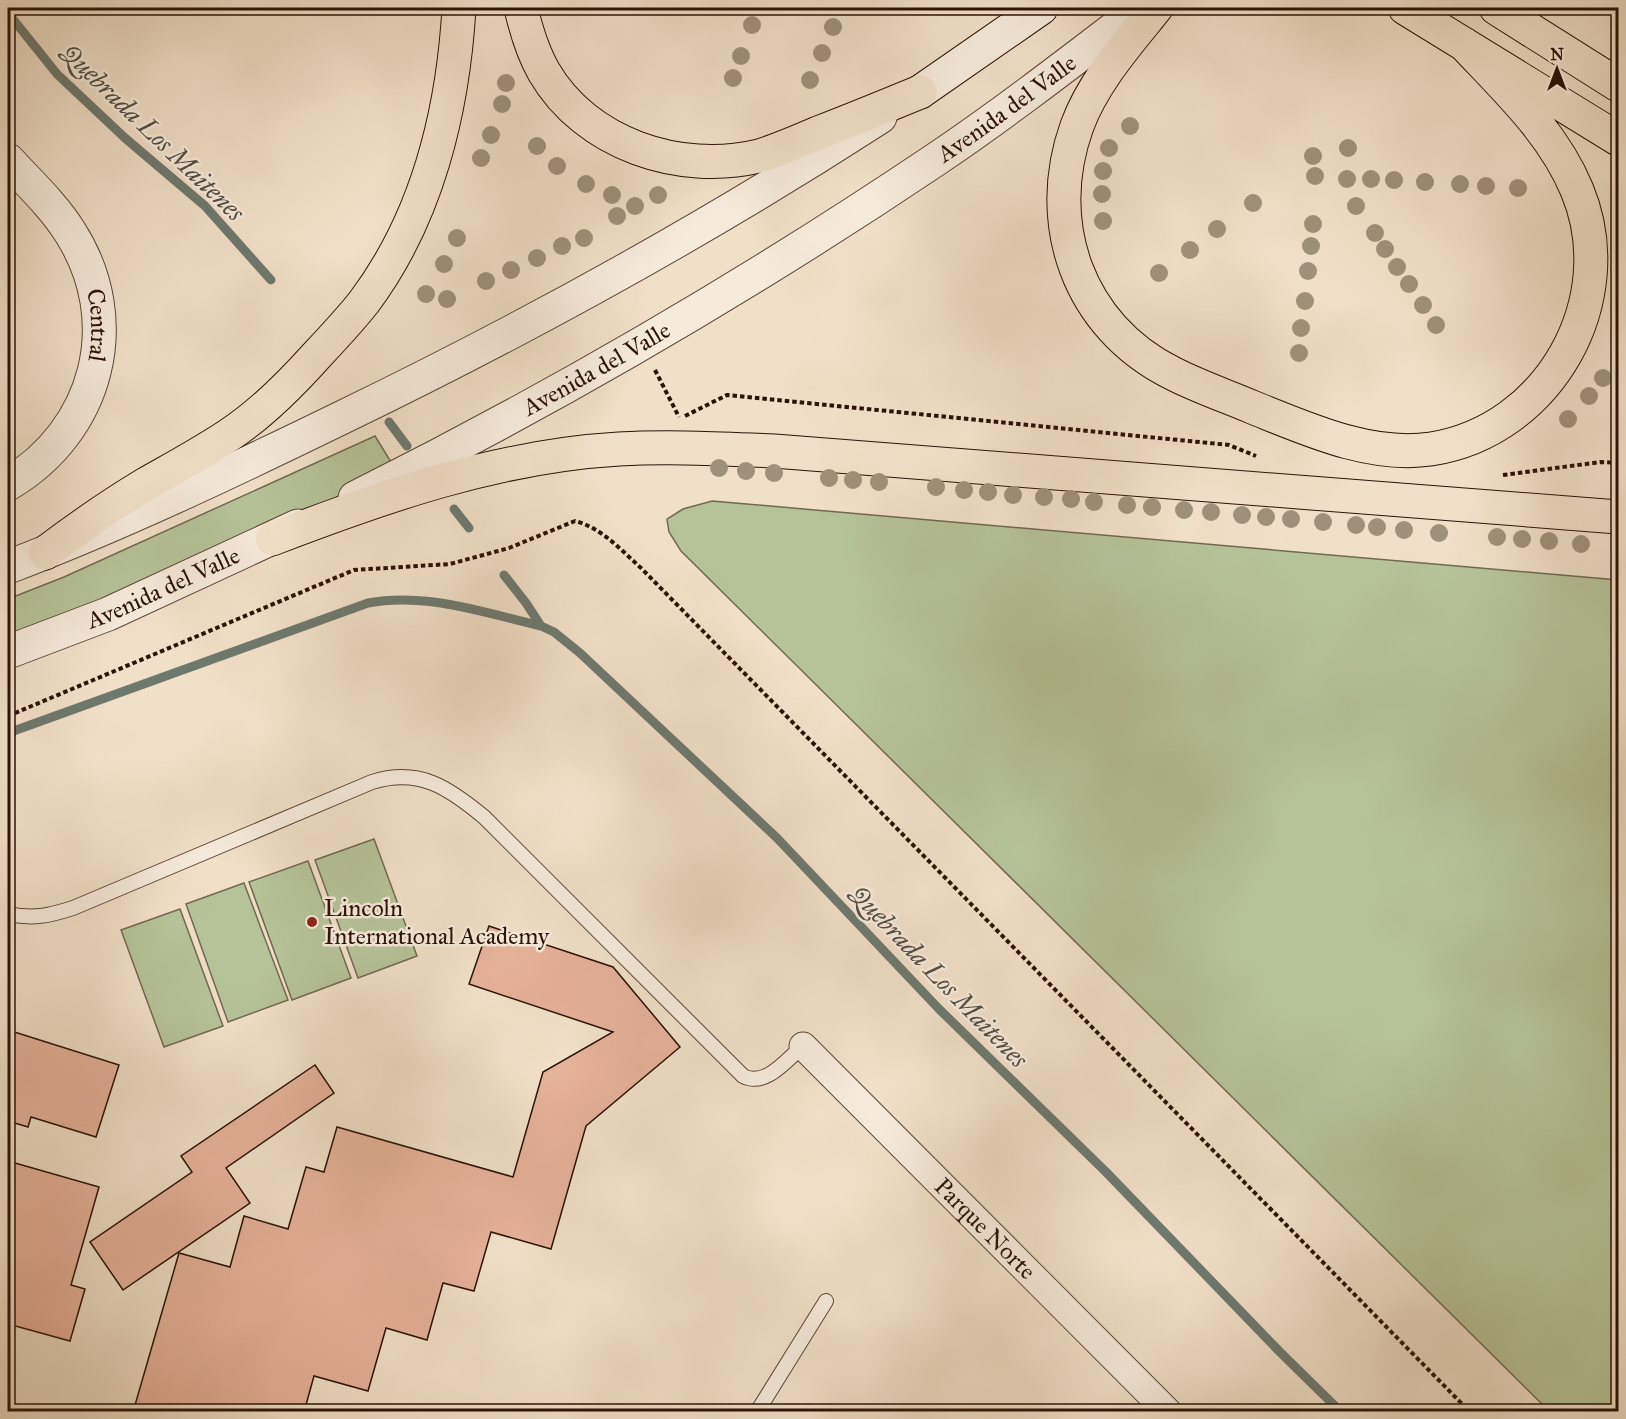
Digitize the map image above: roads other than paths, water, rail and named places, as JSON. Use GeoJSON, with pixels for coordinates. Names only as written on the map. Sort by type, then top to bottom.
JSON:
{"type":"FeatureCollection","features":[{"type":"Feature","properties":{"kind":"highway"},"geometry":{"type":"LineString","coordinates":[[45,553],[112,505],[230,434],[274,398],[304,369],[365,301],[406,229],[433,162],[451,85],[459,8]]}},
{"type":"Feature","properties":{"kind":"highway"},"geometry":{"type":"LineString","coordinates":[[521,8],[528,38],[536,56],[545,73],[569,104],[604,133],[657,155],[704,161],[757,156],[782,149],[920,92]]}},
{"type":"Feature","properties":{"kind":"highway"},"geometry":{"type":"LineString","coordinates":[[1156,8],[1090,98],[1078,124],[1068,158],[1064,182],[1064,215],[1077,269],[1087,294],[1102,316],[1123,338],[1171,373],[1331,437],[1402,452],[1433,449],[1493,428],[1538,392],[1569,350],[1587,297],[1591,271],[1591,243],[1586,218],[1578,192],[1566,167],[1536,122],[1464,44]]}},
{"type":"Feature","properties":{"kind":"highway"},"geometry":{"type":"LineString","coordinates":[[1405,8],[1618,140]]}},
{"type":"Feature","properties":{"kind":"highway"},"geometry":{"type":"LineString","coordinates":[[1496,8],[1618,85]]}},
{"type":"Feature","properties":{"kind":"highway"},"geometry":{"type":"LineString","coordinates":[[1502,8],[1618,63]]}},
{"type":"Feature","properties":{"kind":"highway"},"geometry":{"type":"LineString","coordinates":[[272,539],[415,488],[514,462],[617,449],[659,447],[774,451],[1618,517]]}},
{"type":"Feature","properties":{"kind":"street"},"geometry":{"type":"LineString","coordinates":[[8,567],[173,498],[299,439],[436,372],[541,317],[678,241],[783,178],[920,92],[1041,8]]}},
{"type":"Feature","properties":{"kind":"street","name":"Avenida del Valle"},"geometry":{"type":"LineString","coordinates":[[8,651],[108,614],[272,539],[525,410],[665,329],[823,233],[1046,81],[1141,8]]}},
{"type":"Feature","properties":{"kind":"street","name":"Central"},"geometry":{"type":"LineString","coordinates":[[8,160],[59,217],[81,251],[91,275],[97,300],[100,339],[93,378],[78,414],[66,434],[36,465],[8,484]]}},
{"type":"Feature","properties":{"kind":"street","name":"Parque Norte"},"geometry":{"type":"LineString","coordinates":[[803,1046],[1168,1412]]}},
{"type":"Feature","properties":{"kind":"lane"},"geometry":{"type":"LineString","coordinates":[[8,914],[29,918],[47,916],[73,908],[372,782],[388,777],[412,776],[446,789],[484,818],[743,1076],[755,1080],[769,1075],[803,1046]]}},
{"type":"Feature","properties":{"kind":"lane"},"geometry":{"type":"LineString","coordinates":[[757,1412],[826,1301]]}},
{"type":"Feature","properties":{"kind":"waterway","name":"Quebrada Los Maitenes"},"geometry":{"type":"LineString","coordinates":[[8,13],[57,74],[125,138],[205,206],[271,280]]}},
{"type":"Feature","properties":{"kind":"waterway","name":"Quebrada Los Maitenes"},"geometry":{"type":"LineString","coordinates":[[389,422],[407,446]]}},
{"type":"Feature","properties":{"kind":"waterway","name":"Quebrada Los Maitenes"},"geometry":{"type":"LineString","coordinates":[[454,509],[469,528]]}},
{"type":"Feature","properties":{"kind":"waterway","name":"Quebrada Los Maitenes"},"geometry":{"type":"LineString","coordinates":[[504,575],[541,626],[554,632],[580,653],[777,838],[939,1009],[1106,1172],[1341,1412]]}},
{"type":"Feature","properties":{"kind":"waterway"},"geometry":{"type":"LineString","coordinates":[[8,733],[368,603],[390,600],[433,602],[541,626]]}},
{"type":"Feature","properties":{"kind":"place","name":"Lincoln International Academy"},"geometry":{"type":"Point","coordinates":[312,922]}}]}
